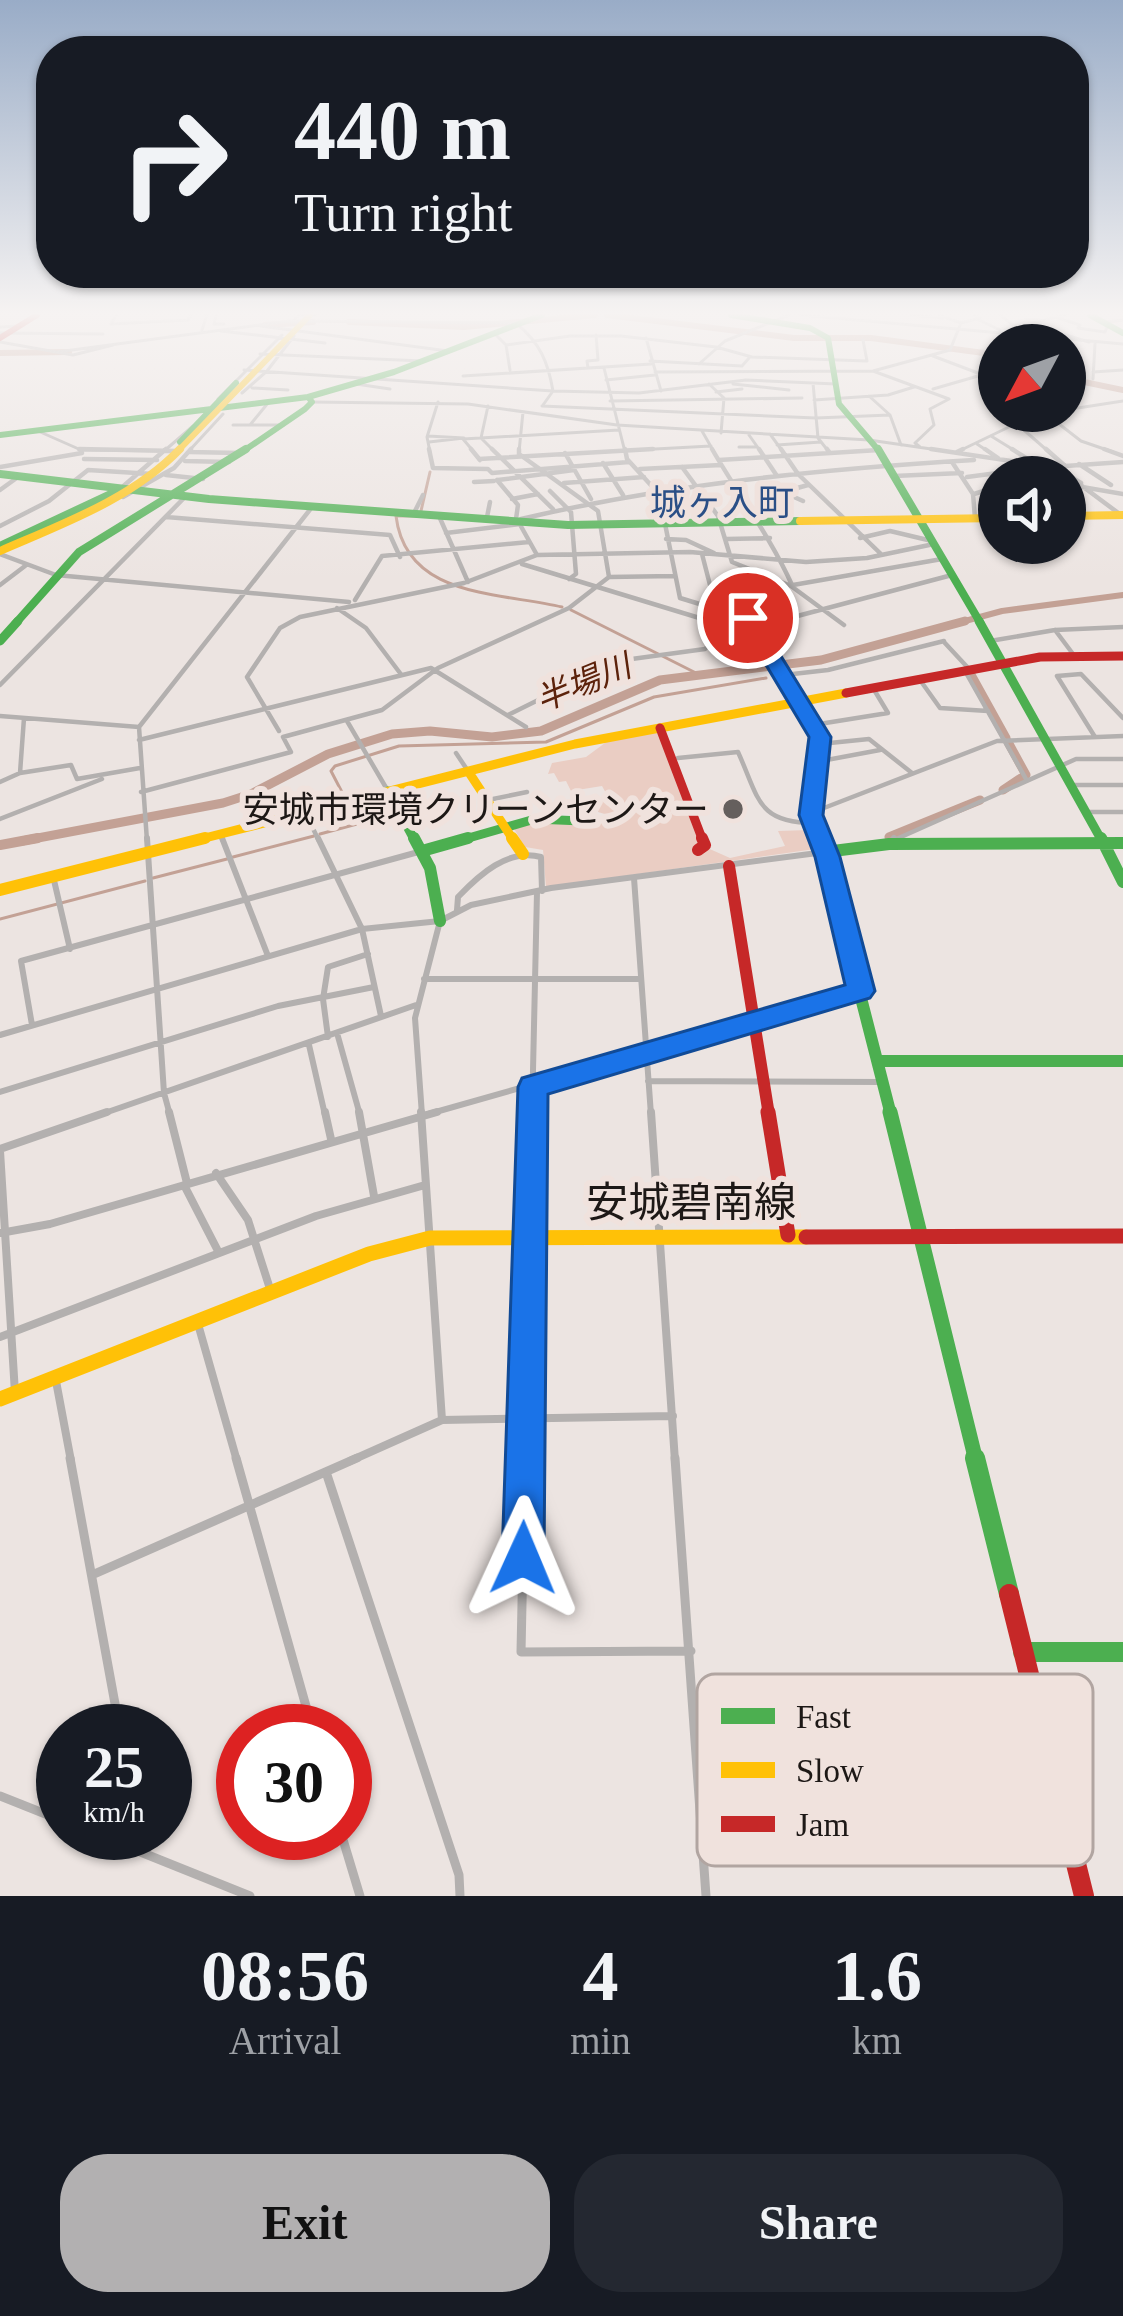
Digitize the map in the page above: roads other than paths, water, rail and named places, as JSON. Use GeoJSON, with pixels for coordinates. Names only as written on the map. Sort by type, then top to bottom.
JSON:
{"type":"FeatureCollection","features":[{"type":"Feature","properties":{"kind":"main road"},"geometry":{"type":"LineString","coordinates":[[127,490],[175,458],[226,403]]}},
{"type":"Feature","properties":{"kind":"main road"},"geometry":{"type":"LineString","coordinates":[[226,411],[231,403]]}},
{"type":"Feature","properties":{"kind":"main road"},"geometry":{"type":"LineString","coordinates":[[0,548],[161,471],[234,403]]}},
{"type":"Feature","properties":{"kind":"main road"},"geometry":{"type":"LineString","coordinates":[[0,435],[265,403]]}},
{"type":"Feature","properties":{"kind":"main road"},"geometry":{"type":"LineString","coordinates":[[0,641],[84,549],[180,496],[306,403]]}},
{"type":"Feature","properties":{"kind":"main road"},"geometry":{"type":"LineString","coordinates":[[843,403],[876,446],[1048,738],[1123,882]]}},
{"type":"Feature","properties":{"kind":"main road"},"geometry":{"type":"LineString","coordinates":[[127,490],[207,410]]}},
{"type":"Feature","properties":{"kind":"main road"},"geometry":{"type":"LineString","coordinates":[[0,469],[71,484],[180,496],[413,515],[489,510],[519,520],[570,525],[975,518]]}},
{"type":"Feature","properties":{"kind":"main road"},"geometry":{"type":"LineString","coordinates":[[1086,516],[1122,515]]}},
{"type":"Feature","properties":{"kind":"main road"},"geometry":{"type":"LineString","coordinates":[[0,890],[468,771],[660,728],[1004,664],[1073,655],[1123,656]]}},
{"type":"Feature","properties":{"kind":"main road"},"geometry":{"type":"LineString","coordinates":[[799,702],[820,744],[812,818],[825,852],[878,1061],[1028,1674]]}},
{"type":"Feature","properties":{"kind":"main road"},"geometry":{"type":"LineString","coordinates":[[660,728],[678,758],[705,844],[698,850]]}},
{"type":"Feature","properties":{"kind":"main road"},"geometry":{"type":"LineString","coordinates":[[468,771],[523,854]]}},
{"type":"Feature","properties":{"kind":"main road"},"geometry":{"type":"LineString","coordinates":[[388,791],[436,886],[440,922]]}},
{"type":"Feature","properties":{"kind":"main road"},"geometry":{"type":"LineString","coordinates":[[422,851],[535,819],[582,821]]}},
{"type":"Feature","properties":{"kind":"main road"},"geometry":{"type":"LineString","coordinates":[[825,852],[889,844],[1123,843]]}},
{"type":"Feature","properties":{"kind":"main road"},"geometry":{"type":"LineString","coordinates":[[729,866],[788,1235]]}},
{"type":"Feature","properties":{"kind":"main road"},"geometry":{"type":"LineString","coordinates":[[878,1061],[1123,1061]]}},
{"type":"Feature","properties":{"kind":"main road","name":"安城碧南線"},"geometry":{"type":"LineString","coordinates":[[0,1399],[387,1248],[430,1238],[529,1234],[1123,1236]]}},
{"type":"Feature","properties":{"kind":"main road"},"geometry":{"type":"LineString","coordinates":[[1023,1652],[1123,1652]]}},
{"type":"Feature","properties":{"kind":"main road"},"geometry":{"type":"LineString","coordinates":[[1076,1866],[1084,1896]]}},
{"type":"Feature","properties":{"kind":"street"},"geometry":{"type":"LineString","coordinates":[[250,425],[268,403]]}},
{"type":"Feature","properties":{"kind":"street"},"geometry":{"type":"LineString","coordinates":[[438,403],[428,440],[433,468],[515,471],[629,462]]}},
{"type":"Feature","properties":{"kind":"street"},"geometry":{"type":"LineString","coordinates":[[446,403],[618,428]]}},
{"type":"Feature","properties":{"kind":"street"},"geometry":{"type":"LineString","coordinates":[[531,435],[535,414],[544,403]]}},
{"type":"Feature","properties":{"kind":"street"},"geometry":{"type":"LineString","coordinates":[[611,403],[629,462],[659,493],[680,598]]}},
{"type":"Feature","properties":{"kind":"street"},"geometry":{"type":"LineString","coordinates":[[721,433],[723,403]]}},
{"type":"Feature","properties":{"kind":"street"},"geometry":{"type":"LineString","coordinates":[[814,403],[819,440],[830,454]]}},
{"type":"Feature","properties":{"kind":"street"},"geometry":{"type":"LineString","coordinates":[[877,403],[890,415],[902,445]]}},
{"type":"Feature","properties":{"kind":"street"},"geometry":{"type":"LineString","coordinates":[[923,449],[916,443],[934,425],[930,409],[944,403]]}},
{"type":"Feature","properties":{"kind":"street"},"geometry":{"type":"LineString","coordinates":[[481,438],[488,406]]}},
{"type":"Feature","properties":{"kind":"street"},"geometry":{"type":"LineString","coordinates":[[542,406],[816,418],[890,415]]}},
{"type":"Feature","properties":{"kind":"street"},"geometry":{"type":"LineString","coordinates":[[283,424],[250,425],[226,411],[192,452],[164,476],[0,554],[56,575],[352,603]]}},
{"type":"Feature","properties":{"kind":"street"},"geometry":{"type":"LineString","coordinates":[[523,412],[519,454],[544,476],[589,500],[598,511],[608,578]]}},
{"type":"Feature","properties":{"kind":"street"},"geometry":{"type":"LineString","coordinates":[[127,490],[191,428]]}},
{"type":"Feature","properties":{"kind":"street"},"geometry":{"type":"LineString","coordinates":[[464,439],[618,428],[770,434],[876,446]]}},
{"type":"Feature","properties":{"kind":"street"},"geometry":{"type":"LineString","coordinates":[[38,430],[82,454],[157,460]]}},
{"type":"Feature","properties":{"kind":"street"},"geometry":{"type":"LineString","coordinates":[[702,431],[770,538],[792,585]]}},
{"type":"Feature","properties":{"kind":"street"},"geometry":{"type":"LineString","coordinates":[[891,471],[952,454],[999,432]]}},
{"type":"Feature","properties":{"kind":"street"},"geometry":{"type":"LineString","coordinates":[[1025,432],[1053,456]]}},
{"type":"Feature","properties":{"kind":"street"},"geometry":{"type":"LineString","coordinates":[[1069,432],[1123,459]]}},
{"type":"Feature","properties":{"kind":"street"},"geometry":{"type":"LineString","coordinates":[[748,434],[777,476]]}},
{"type":"Feature","properties":{"kind":"street"},"geometry":{"type":"LineString","coordinates":[[770,434],[808,485],[882,554]]}},
{"type":"Feature","properties":{"kind":"street"},"geometry":{"type":"LineString","coordinates":[[428,440],[462,435],[518,505],[519,520],[537,555]]}},
{"type":"Feature","properties":{"kind":"street"},"geometry":{"type":"LineString","coordinates":[[991,436],[1023,456]]}},
{"type":"Feature","properties":{"kind":"street"},"geometry":{"type":"LineString","coordinates":[[481,438],[553,509]]}},
{"type":"Feature","properties":{"kind":"street"},"geometry":{"type":"LineString","coordinates":[[777,445],[819,440]]}},
{"type":"Feature","properties":{"kind":"street"},"geometry":{"type":"LineString","coordinates":[[977,444],[993,456]]}},
{"type":"Feature","properties":{"kind":"street"},"geometry":{"type":"LineString","coordinates":[[637,469],[902,445],[978,457]]}},
{"type":"Feature","properties":{"kind":"street"},"geometry":{"type":"LineString","coordinates":[[479,459],[711,446]]}},
{"type":"Feature","properties":{"kind":"street"},"geometry":{"type":"LineString","coordinates":[[740,446],[757,446]]}},
{"type":"Feature","properties":{"kind":"street"},"geometry":{"type":"LineString","coordinates":[[658,448],[669,468]]}},
{"type":"Feature","properties":{"kind":"street"},"geometry":{"type":"LineString","coordinates":[[1112,450],[1123,448]]}},
{"type":"Feature","properties":{"kind":"street"},"geometry":{"type":"LineString","coordinates":[[0,469],[82,454],[166,451],[235,458]]}},
{"type":"Feature","properties":{"kind":"street"},"geometry":{"type":"LineString","coordinates":[[565,453],[568,465],[587,481],[589,500]]}},
{"type":"Feature","properties":{"kind":"street"},"geometry":{"type":"LineString","coordinates":[[82,454],[88,470]]}},
{"type":"Feature","properties":{"kind":"street"},"geometry":{"type":"LineString","coordinates":[[183,461],[235,458]]}},
{"type":"Feature","properties":{"kind":"street"},"geometry":{"type":"LineString","coordinates":[[1086,463],[1123,459]]}},
{"type":"Feature","properties":{"kind":"street"},"geometry":{"type":"LineString","coordinates":[[925,462],[978,460]]}},
{"type":"Feature","properties":{"kind":"street"},"geometry":{"type":"LineString","coordinates":[[952,462],[974,494],[975,518]]}},
{"type":"Feature","properties":{"kind":"street"},"geometry":{"type":"LineString","coordinates":[[603,463],[622,495]]}},
{"type":"Feature","properties":{"kind":"street"},"geometry":{"type":"LineString","coordinates":[[935,463],[939,474]]}},
{"type":"Feature","properties":{"kind":"street"},"geometry":{"type":"LineString","coordinates":[[682,467],[721,522],[732,559],[748,571],[792,585],[844,625]]}},
{"type":"Feature","properties":{"kind":"street"},"geometry":{"type":"LineString","coordinates":[[0,526],[88,470],[203,478]]}},
{"type":"Feature","properties":{"kind":"street"},"geometry":{"type":"LineString","coordinates":[[474,482],[574,470]]}},
{"type":"Feature","properties":{"kind":"street"},"geometry":{"type":"LineString","coordinates":[[1086,470],[1121,493]]}},
{"type":"Feature","properties":{"kind":"street"},"geometry":{"type":"LineString","coordinates":[[446,533],[519,520],[589,500],[777,476],[891,471],[978,474]]}},
{"type":"Feature","properties":{"kind":"street"},"geometry":{"type":"LineString","coordinates":[[0,490],[18,476]]}},
{"type":"Feature","properties":{"kind":"street"},"geometry":{"type":"LineString","coordinates":[[512,499],[562,485],[644,476]]}},
{"type":"Feature","properties":{"kind":"street"},"geometry":{"type":"LineString","coordinates":[[1086,485],[1108,487],[1121,480]]}},
{"type":"Feature","properties":{"kind":"street"},"geometry":{"type":"LineString","coordinates":[[803,501],[783,492],[808,485]]}},
{"type":"Feature","properties":{"kind":"street"},"geometry":{"type":"LineString","coordinates":[[1086,489],[1122,515]]}},
{"type":"Feature","properties":{"kind":"street"},"geometry":{"type":"LineString","coordinates":[[550,490],[568,505],[575,574],[569,579]]}},
{"type":"Feature","properties":{"kind":"street"},"geometry":{"type":"LineString","coordinates":[[974,494],[978,493]]}},
{"type":"Feature","properties":{"kind":"street"},"geometry":{"type":"LineString","coordinates":[[1093,498],[1121,493]]}},
{"type":"Feature","properties":{"kind":"street"},"geometry":{"type":"LineString","coordinates":[[413,515],[423,495]]}},
{"type":"Feature","properties":{"kind":"street"},"geometry":{"type":"LineString","coordinates":[[0,685],[165,517],[180,496]]}},
{"type":"Feature","properties":{"kind":"street"},"geometry":{"type":"LineString","coordinates":[[218,1251],[185,1183],[164,1094],[139,727],[312,508]]}},
{"type":"Feature","properties":{"kind":"street"},"geometry":{"type":"LineString","coordinates":[[439,516],[468,582]]}},
{"type":"Feature","properties":{"kind":"street"},"geometry":{"type":"LineString","coordinates":[[165,517],[390,535],[402,557]]}},
{"type":"Feature","properties":{"kind":"street"},"geometry":{"type":"LineString","coordinates":[[860,538],[890,531],[933,543]]}},
{"type":"Feature","properties":{"kind":"street"},"geometry":{"type":"LineString","coordinates":[[727,538],[770,538]]}},
{"type":"Feature","properties":{"kind":"street"},"geometry":{"type":"LineString","coordinates":[[666,539],[686,540],[732,559],[806,562],[933,543]]}},
{"type":"Feature","properties":{"kind":"street"},"geometry":{"type":"LineString","coordinates":[[352,603],[382,556],[529,542]]}},
{"type":"Feature","properties":{"kind":"street"},"geometry":{"type":"LineString","coordinates":[[701,554],[710,585],[722,589]]}},
{"type":"Feature","properties":{"kind":"street"},"geometry":{"type":"LineString","coordinates":[[279,731],[247,677],[286,622],[400,592],[453,587],[537,555],[717,555]]}},
{"type":"Feature","properties":{"kind":"street"},"geometry":{"type":"LineString","coordinates":[[792,585],[942,559]]}},
{"type":"Feature","properties":{"kind":"street"},"geometry":{"type":"LineString","coordinates":[[522,564],[727,627],[756,625],[952,575]]}},
{"type":"Feature","properties":{"kind":"street"},"geometry":{"type":"LineString","coordinates":[[0,584],[25,566]]}},
{"type":"Feature","properties":{"kind":"street"},"geometry":{"type":"LineString","coordinates":[[704,605],[748,571]]}},
{"type":"Feature","properties":{"kind":"street"},"geometry":{"type":"LineString","coordinates":[[141,792],[291,752],[283,737],[388,706],[435,670],[567,609],[608,578],[674,576]]}},
{"type":"Feature","properties":{"kind":"street"},"geometry":{"type":"LineString","coordinates":[[680,598],[751,619],[799,702]]}},
{"type":"Feature","properties":{"kind":"street"},"geometry":{"type":"LineString","coordinates":[[667,609],[680,598]]}},
{"type":"Feature","properties":{"kind":"street"},"geometry":{"type":"LineString","coordinates":[[337,608],[369,631],[401,674]]}},
{"type":"Feature","properties":{"kind":"street"},"geometry":{"type":"LineString","coordinates":[[507,715],[617,661],[704,649],[727,627]]}},
{"type":"Feature","properties":{"kind":"street"},"geometry":{"type":"LineString","coordinates":[[990,641],[1054,630],[1123,627]]}},
{"type":"Feature","properties":{"kind":"street"},"geometry":{"type":"LineString","coordinates":[[1054,630],[1073,655]]}},
{"type":"Feature","properties":{"kind":"street"},"geometry":{"type":"LineString","coordinates":[[783,674],[828,670],[942,641],[967,671],[1026,779]]}},
{"type":"Feature","properties":{"kind":"street"},"geometry":{"type":"LineString","coordinates":[[139,740],[401,674],[435,670],[526,728]]}},
{"type":"Feature","properties":{"kind":"street"},"geometry":{"type":"LineString","coordinates":[[1095,736],[1057,676],[1080,674],[1123,718]]}},
{"type":"Feature","properties":{"kind":"street"},"geometry":{"type":"LineString","coordinates":[[920,680],[940,708],[988,711]]}},
{"type":"Feature","properties":{"kind":"street"},"geometry":{"type":"LineString","coordinates":[[813,724],[888,713],[873,688]]}},
{"type":"Feature","properties":{"kind":"street"},"geometry":{"type":"LineString","coordinates":[[0,716],[139,727]]}},
{"type":"Feature","properties":{"kind":"street"},"geometry":{"type":"LineString","coordinates":[[20,773],[24,718]]}},
{"type":"Feature","properties":{"kind":"street"},"geometry":{"type":"LineString","coordinates":[[347,720],[388,791]]}},
{"type":"Feature","properties":{"kind":"street"},"geometry":{"type":"LineString","coordinates":[[678,758],[738,752],[764,808],[782,823],[812,818],[912,773],[1003,740],[1123,736]]}},
{"type":"Feature","properties":{"kind":"street"},"geometry":{"type":"LineString","coordinates":[[820,744],[868,739],[912,773]]}},
{"type":"Feature","properties":{"kind":"street"},"geometry":{"type":"LineString","coordinates":[[816,763],[880,749]]}},
{"type":"Feature","properties":{"kind":"street"},"geometry":{"type":"LineString","coordinates":[[456,753],[468,771]]}},
{"type":"Feature","properties":{"kind":"street"},"geometry":{"type":"LineString","coordinates":[[889,844],[896,836],[1076,759],[1123,759]]}},
{"type":"Feature","properties":{"kind":"street"},"geometry":{"type":"LineString","coordinates":[[0,782],[20,773],[72,765],[77,779],[140,768]]}},
{"type":"Feature","properties":{"kind":"street"},"geometry":{"type":"LineString","coordinates":[[0,819],[110,774]]}},
{"type":"Feature","properties":{"kind":"street"},"geometry":{"type":"LineString","coordinates":[[1073,785],[1123,785]]}},
{"type":"Feature","properties":{"kind":"street"},"geometry":{"type":"LineString","coordinates":[[488,800],[527,792]]}},
{"type":"Feature","properties":{"kind":"street"},"geometry":{"type":"LineString","coordinates":[[305,812],[362,929],[381,1016]]}},
{"type":"Feature","properties":{"kind":"street"},"geometry":{"type":"LineString","coordinates":[[1087,812],[1123,812]]}},
{"type":"Feature","properties":{"kind":"street"},"geometry":{"type":"LineString","coordinates":[[220,834],[268,956]]}},
{"type":"Feature","properties":{"kind":"street"},"geometry":{"type":"LineString","coordinates":[[32,1025],[21,961],[422,851]]}},
{"type":"Feature","properties":{"kind":"street"},"geometry":{"type":"LineString","coordinates":[[0,1035],[362,929],[440,922],[471,905],[539,891],[825,852]]}},
{"type":"Feature","properties":{"kind":"street"},"geometry":{"type":"LineString","coordinates":[[457,912],[458,897],[469,886],[523,854],[542,856],[534,979],[521,1652],[691,1651]]}},
{"type":"Feature","properties":{"kind":"street"},"geometry":{"type":"LineString","coordinates":[[53,876],[70,949]]}},
{"type":"Feature","properties":{"kind":"street"},"geometry":{"type":"LineString","coordinates":[[634,878],[697,1749]]}},
{"type":"Feature","properties":{"kind":"street"},"geometry":{"type":"LineString","coordinates":[[440,922],[416,1005],[442,1420]]}},
{"type":"Feature","properties":{"kind":"street"},"geometry":{"type":"LineString","coordinates":[[368,954],[329,966],[324,997],[364,1129],[374,1196]]}},
{"type":"Feature","properties":{"kind":"street"},"geometry":{"type":"LineString","coordinates":[[424,979],[641,979]]}},
{"type":"Feature","properties":{"kind":"street"},"geometry":{"type":"LineString","coordinates":[[0,1092],[160,1041],[374,988]]}},
{"type":"Feature","properties":{"kind":"street"},"geometry":{"type":"LineString","coordinates":[[4,1233],[860,991]]}},
{"type":"Feature","properties":{"kind":"street"},"geometry":{"type":"LineString","coordinates":[[15,1393],[0,1150],[416,1005]]}},
{"type":"Feature","properties":{"kind":"street"},"geometry":{"type":"LineString","coordinates":[[309,1046],[331,1138]]}},
{"type":"Feature","properties":{"kind":"street"},"geometry":{"type":"LineString","coordinates":[[647,1081],[883,1082]]}},
{"type":"Feature","properties":{"kind":"street"},"geometry":{"type":"LineString","coordinates":[[216,1173],[248,1220],[271,1292]]}},
{"type":"Feature","properties":{"kind":"street"},"geometry":{"type":"LineString","coordinates":[[0,1337],[254,1238],[374,1196],[425,1185]]}},
{"type":"Feature","properties":{"kind":"street"},"geometry":{"type":"LineString","coordinates":[[196,1320],[305,1704]]}},
{"type":"Feature","properties":{"kind":"street"},"geometry":{"type":"LineString","coordinates":[[56,1376],[115,1704]]}},
{"type":"Feature","properties":{"kind":"street"},"geometry":{"type":"LineString","coordinates":[[92,1576],[442,1420],[673,1416]]}},
{"type":"Feature","properties":{"kind":"street"},"geometry":{"type":"LineString","coordinates":[[326,1472],[459,1875],[460,1896]]}},
{"type":"Feature","properties":{"kind":"street"},"geometry":{"type":"LineString","coordinates":[[0,1796],[36,1810]]}},
{"type":"Feature","properties":{"kind":"street"},"geometry":{"type":"LineString","coordinates":[[161,1860],[250,1896]]}},
{"type":"Feature","properties":{"kind":"street"},"geometry":{"type":"LineString","coordinates":[[349,1860],[360,1896]]}},
{"type":"Feature","properties":{"kind":"street"},"geometry":{"type":"LineString","coordinates":[[704,1866],[706,1896]]}},
{"type":"Feature","properties":{"kind":"waterway"},"geometry":{"type":"LineString","coordinates":[[421,511],[430,472]]}},
{"type":"Feature","properties":{"kind":"waterway"},"geometry":{"type":"LineString","coordinates":[[419,516],[396,516],[403,543],[417,563],[436,577],[484,593],[562,607]]}},
{"type":"Feature","properties":{"kind":"waterway","name":"半場川"},"geometry":{"type":"LineString","coordinates":[[954,624],[1002,611],[1123,595]]}},
{"type":"Feature","properties":{"kind":"waterway"},"geometry":{"type":"LineString","coordinates":[[571,610],[698,674]]}},
{"type":"Feature","properties":{"kind":"waterway","name":"半場川"},"geometry":{"type":"LineString","coordinates":[[33,839],[223,803],[251,794],[328,754],[392,734],[430,731],[492,737],[541,731],[660,680],[821,660],[965,621]]}},
{"type":"Feature","properties":{"kind":"waterway"},"geometry":{"type":"LineString","coordinates":[[970,673],[1006,738]]}},
{"type":"Feature","properties":{"kind":"waterway"},"geometry":{"type":"LineString","coordinates":[[345,798],[331,771],[335,766],[399,746],[546,742],[654,697],[766,678]]}},
{"type":"Feature","properties":{"kind":"waterway"},"geometry":{"type":"LineString","coordinates":[[1008,742],[1026,775]]}},
{"type":"Feature","properties":{"kind":"waterway"},"geometry":{"type":"LineString","coordinates":[[1003,790],[1021,778]]}},
{"type":"Feature","properties":{"kind":"waterway"},"geometry":{"type":"LineString","coordinates":[[889,837],[980,800]]}},
{"type":"Feature","properties":{"kind":"waterway"},"geometry":{"type":"LineString","coordinates":[[320,834],[357,824],[348,805]]}},
{"type":"Feature","properties":{"kind":"waterway"},"geometry":{"type":"LineString","coordinates":[[233,857],[314,836]]}},
{"type":"Feature","properties":{"kind":"waterway","name":"半場川"},"geometry":{"type":"LineString","coordinates":[[33,839],[38,838]]}},
{"type":"Feature","properties":{"kind":"waterway","name":"半場川"},"geometry":{"type":"LineString","coordinates":[[0,845],[33,839]]}},
{"type":"Feature","properties":{"kind":"waterway","name":"半場川"},"geometry":{"type":"LineString","coordinates":[[22,841],[33,839]]}},
{"type":"Feature","properties":{"kind":"waterway"},"geometry":{"type":"LineString","coordinates":[[153,878],[227,859]]}},
{"type":"Feature","properties":{"kind":"waterway"},"geometry":{"type":"LineString","coordinates":[[0,919],[145,881]]}},
{"type":"Feature","properties":{"kind":"place","name":"安城市環境クリーンセンター"},"geometry":{"type":"Point","coordinates":[733,809]}},
{"type":"Feature","properties":{"kind":"district","name":"城ヶ入町"},"geometry":{"type":"Point","coordinates":[722,502]}}]}
